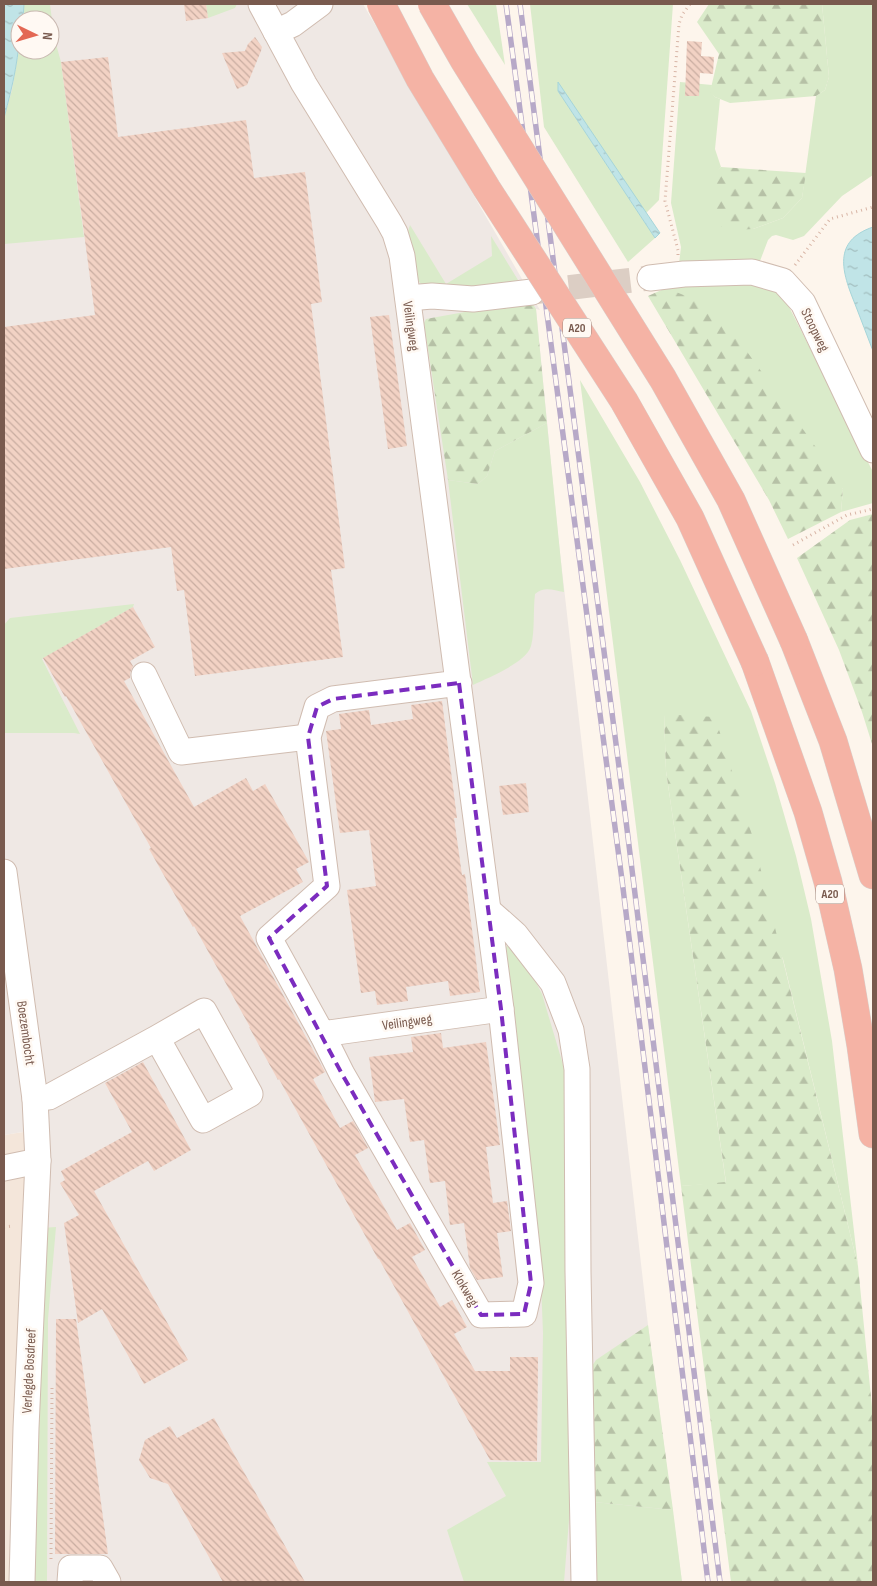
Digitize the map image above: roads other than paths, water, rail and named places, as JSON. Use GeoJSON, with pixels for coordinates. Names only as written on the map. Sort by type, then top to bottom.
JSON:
{"type":"FeatureCollection","features":[{"type":"Feature","properties":{"kind":"highway","name":"A20"},"geometry":{"type":"LineString","coordinates":[[381,4],[420,79],[487,189],[624,401],[690,518],[755,662],[808,812],[828,882],[849,978],[861,1046],[873,1134]]}},
{"type":"Feature","properties":{"kind":"highway"},"geometry":{"type":"LineString","coordinates":[[432,4],[464,60],[664,379],[731,500],[794,640],[832,741],[873,875]]}},
{"type":"Feature","properties":{"kind":"street","name":"Veilingweg"},"geometry":{"type":"LineString","coordinates":[[261,4],[304,84],[389,222],[395,233],[402,256],[502,1009],[322,1034]]}},
{"type":"Feature","properties":{"kind":"street"},"geometry":{"type":"LineString","coordinates":[[276,32],[293,24],[320,4]]}},
{"type":"Feature","properties":{"kind":"street","name":"Stoopweg"},"geometry":{"type":"LineString","coordinates":[[659,277],[752,272],[782,281],[803,303],[873,450]]}},
{"type":"Feature","properties":{"kind":"street"},"geometry":{"type":"LineString","coordinates":[[408,298],[432,296],[473,299],[532,292]]}},
{"type":"Feature","properties":{"kind":"street"},"geometry":{"type":"LineString","coordinates":[[144,674],[181,752],[308,737]]}},
{"type":"Feature","properties":{"kind":"street"},"geometry":{"type":"LineString","coordinates":[[322,1034],[270,938],[327,886],[308,737],[317,707],[333,699],[459,683]]}},
{"type":"Feature","properties":{"kind":"street","name":"Boezembocht"},"geometry":{"type":"LineString","coordinates":[[4,872],[35,1099],[38,1160]]}},
{"type":"Feature","properties":{"kind":"street"},"geometry":{"type":"LineString","coordinates":[[488,911],[515,934],[553,983],[571,1030],[577,1069],[578,1272],[584,1582]]}},
{"type":"Feature","properties":{"kind":"street","name":"Klokweg"},"geometry":{"type":"LineString","coordinates":[[322,1034],[342,1074],[481,1315],[524,1314],[531,1283],[502,1009]]}},
{"type":"Feature","properties":{"kind":"street"},"geometry":{"type":"LineString","coordinates":[[35,1099],[49,1097],[157,1038]]}},
{"type":"Feature","properties":{"kind":"street"},"geometry":{"type":"LineString","coordinates":[[4,1168],[38,1160]]}},
{"type":"Feature","properties":{"kind":"street","name":"Verlegde Bosdreef"},"geometry":{"type":"LineString","coordinates":[[22,1582],[26,1418],[38,1160]]}},
{"type":"Feature","properties":{"kind":"street"},"geometry":{"type":"LineString","coordinates":[[70,1582],[71,1568],[100,1568],[108,1582]]}},
{"type":"Feature","properties":{"kind":"water"},"geometry":{"type":"Polygon","coordinates":[[[4,4],[24,4],[24,10],[10,10],[10,60],[16,60],[4,118],[4,4]]]}},
{"type":"Feature","properties":{"kind":"water"},"geometry":{"type":"Polygon","coordinates":[[[558,82],[660,233],[655,238],[558,91],[558,82]]]}},
{"type":"Feature","properties":{"kind":"water"},"geometry":{"type":"Polygon","coordinates":[[[873,227],[873,351],[850,292],[844,269],[844,259],[846,249],[851,240],[873,227]]]}},
{"type":"Feature","properties":{"kind":"tunnel"},"geometry":{"type":"LineString","coordinates":[[532,292],[650,278]]}},
{"type":"Feature","properties":{"kind":"railway"},"geometry":{"type":"LineString","coordinates":[[506,4],[622,880],[708,1582]]}},
{"type":"Feature","properties":{"kind":"railway"},"geometry":{"type":"LineString","coordinates":[[520,4],[625,813],[720,1582]]}}]}
